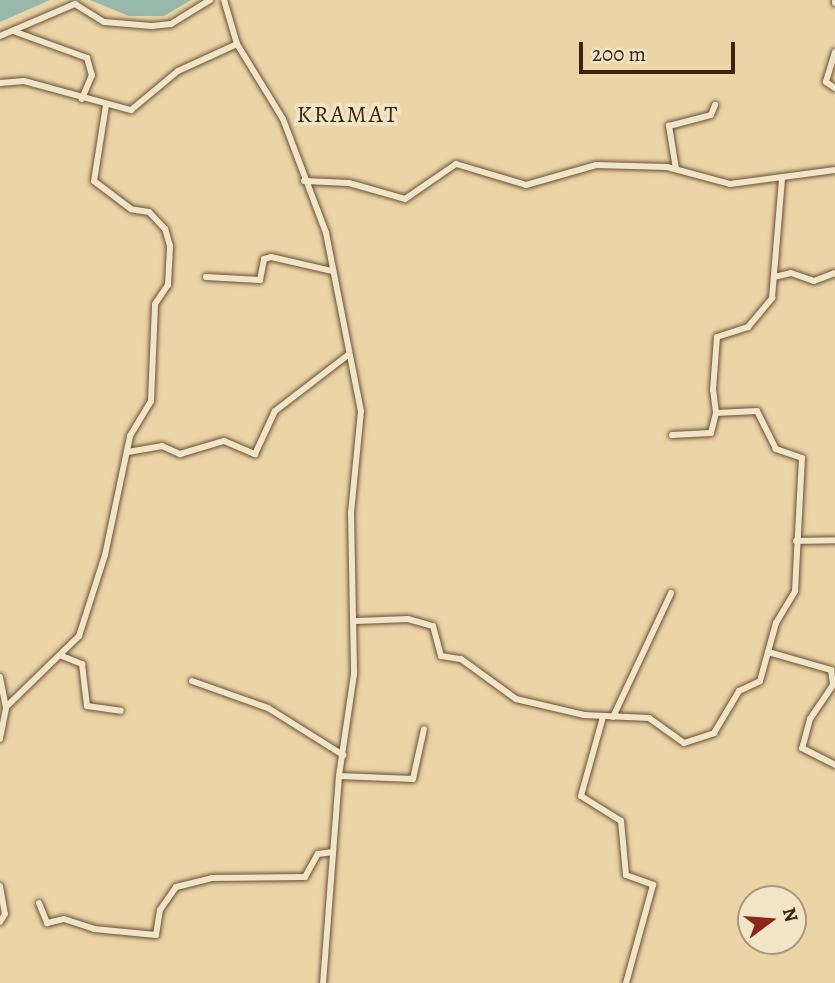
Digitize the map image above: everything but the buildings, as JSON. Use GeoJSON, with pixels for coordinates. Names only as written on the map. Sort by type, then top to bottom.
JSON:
{"type":"FeatureCollection","features":[{"type":"Feature","properties":{"kind":"street"},"geometry":{"type":"LineString","coordinates":[[0,36],[75,4],[104,22],[164,26],[210,0]]}},
{"type":"Feature","properties":{"kind":"street"},"geometry":{"type":"LineString","coordinates":[[224,0],[237,44],[282,119],[326,233],[331,271],[361,411],[351,513],[356,621],[339,776],[324,983]]}},
{"type":"Feature","properties":{"kind":"street"},"geometry":{"type":"LineString","coordinates":[[13,31],[88,58],[92,75],[82,99]]}},
{"type":"Feature","properties":{"kind":"street"},"geometry":{"type":"LineString","coordinates":[[0,83],[24,81],[82,99],[131,110],[178,71],[237,44]]}},
{"type":"Feature","properties":{"kind":"street"},"geometry":{"type":"LineString","coordinates":[[835,52],[826,82],[835,88]]}},
{"type":"Feature","properties":{"kind":"street"},"geometry":{"type":"LineString","coordinates":[[0,739],[1,722],[6,707],[62,656],[79,636],[106,555],[128,452],[151,401],[155,304],[166,290],[171,259],[165,229],[149,212],[131,209],[94,181],[106,104]]}},
{"type":"Feature","properties":{"kind":"street"},"geometry":{"type":"LineString","coordinates":[[676,169],[668,126],[711,115],[715,106]]}},
{"type":"Feature","properties":{"kind":"street"},"geometry":{"type":"LineString","coordinates":[[304,181],[349,183],[405,199],[456,164],[526,185],[552,183],[590,165],[676,169],[699,181],[730,184],[835,170]]}},
{"type":"Feature","properties":{"kind":"street"},"geometry":{"type":"LineString","coordinates":[[672,435],[711,433],[716,413],[717,337],[755,321],[772,298],[775,277],[772,242],[782,178]]}},
{"type":"Feature","properties":{"kind":"street"},"geometry":{"type":"LineString","coordinates":[[206,277],[260,280],[264,259],[271,257],[331,271]]}},
{"type":"Feature","properties":{"kind":"street"},"geometry":{"type":"LineString","coordinates":[[775,277],[791,273],[814,281],[835,273]]}},
{"type":"Feature","properties":{"kind":"street"},"geometry":{"type":"LineString","coordinates":[[128,452],[162,446],[180,454],[224,441],[255,454],[275,411],[348,355]]}},
{"type":"Feature","properties":{"kind":"street"},"geometry":{"type":"LineString","coordinates":[[356,621],[427,623],[436,629],[441,656],[461,659],[505,694],[603,717],[649,718],[676,742],[707,738],[739,691],[760,681],[768,652],[795,591],[802,458],[776,449],[757,411],[716,413]]}},
{"type":"Feature","properties":{"kind":"street"},"geometry":{"type":"LineString","coordinates":[[796,541],[835,540]]}},
{"type":"Feature","properties":{"kind":"street"},"geometry":{"type":"LineString","coordinates":[[613,717],[671,593]]}},
{"type":"Feature","properties":{"kind":"street"},"geometry":{"type":"LineString","coordinates":[[768,652],[831,670],[833,685],[810,719],[802,748],[835,765]]}},
{"type":"Feature","properties":{"kind":"street"},"geometry":{"type":"LineString","coordinates":[[62,656],[82,664],[87,706],[121,711]]}},
{"type":"Feature","properties":{"kind":"street"},"geometry":{"type":"LineString","coordinates":[[0,677],[6,707]]}},
{"type":"Feature","properties":{"kind":"street"},"geometry":{"type":"LineString","coordinates":[[192,681],[268,708],[343,755]]}},
{"type":"Feature","properties":{"kind":"street"},"geometry":{"type":"LineString","coordinates":[[603,717],[581,796],[621,821],[628,878],[653,885],[626,983]]}},
{"type":"Feature","properties":{"kind":"street"},"geometry":{"type":"LineString","coordinates":[[339,776],[413,779],[424,729]]}},
{"type":"Feature","properties":{"kind":"street"},"geometry":{"type":"LineString","coordinates":[[39,902],[47,923],[64,919],[94,929],[156,935],[160,910],[176,887],[212,878],[304,877],[318,854],[333,852]]}},
{"type":"Feature","properties":{"kind":"street"},"geometry":{"type":"LineString","coordinates":[[0,886],[5,914],[0,922]]}},
{"type":"Feature","properties":{"kind":"shaded area"},"geometry":{"type":"Polygon","coordinates":[[[0,0],[50,0],[0,22],[0,0]]]}},
{"type":"Feature","properties":{"kind":"shaded area"},"geometry":{"type":"Polygon","coordinates":[[[90,0],[191,0],[164,16],[129,16],[90,0]]]}},
{"type":"Feature","properties":{"kind":"district","name":"KRAMAT"},"geometry":{"type":"Point","coordinates":[348,115]}}]}
